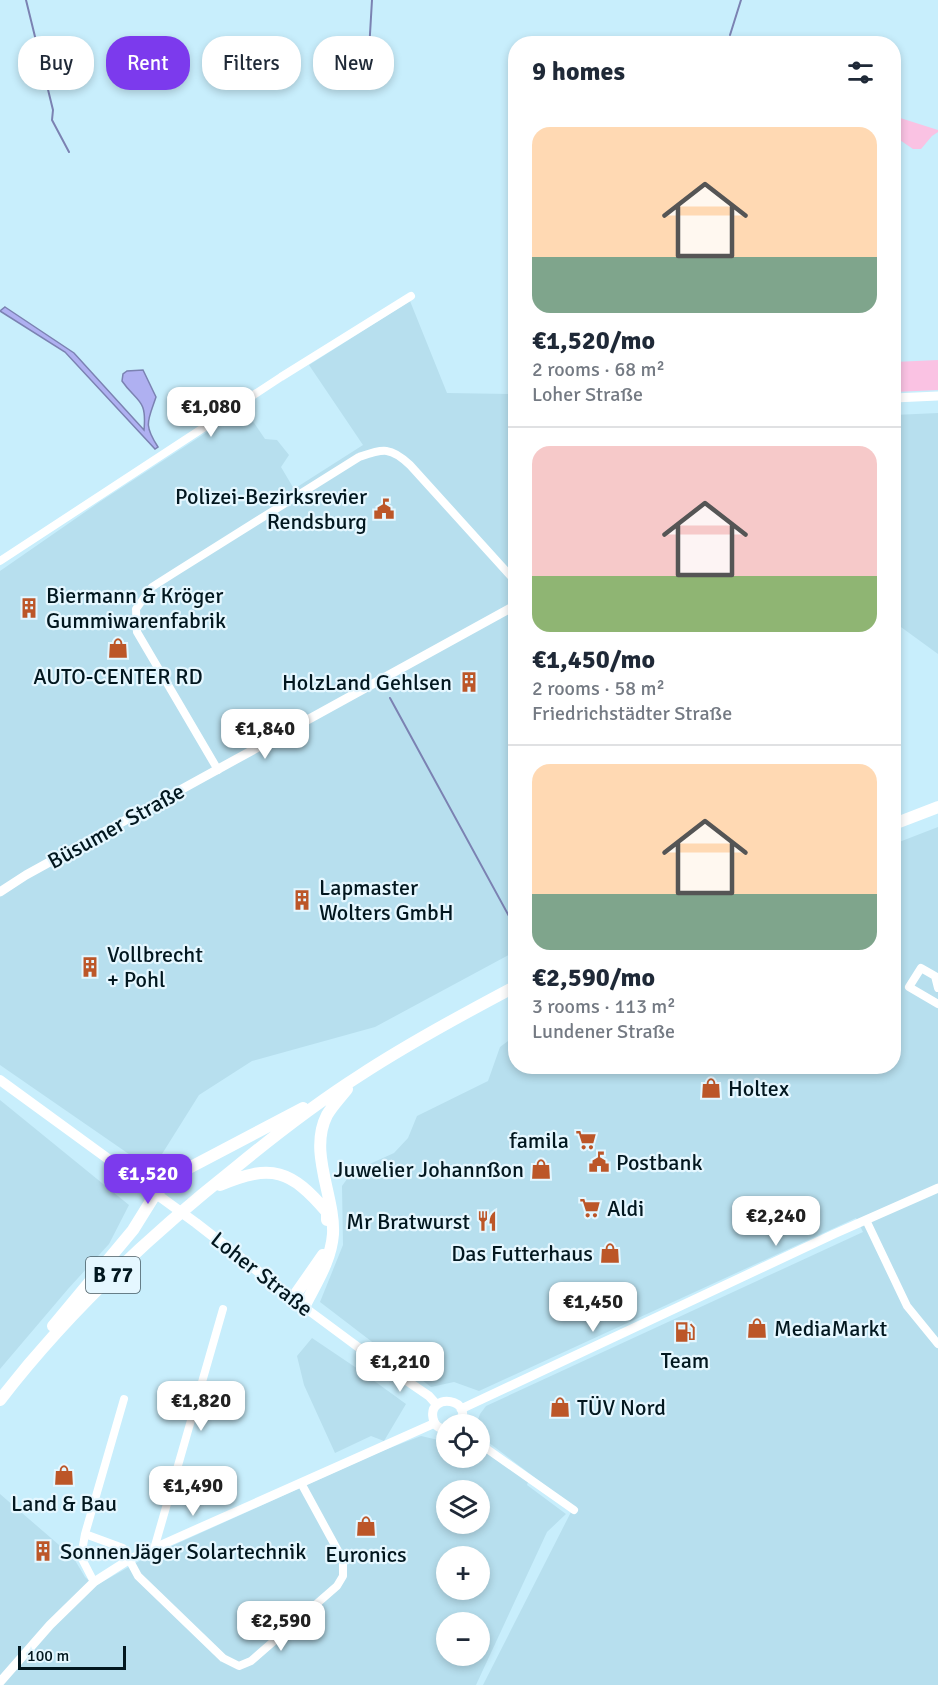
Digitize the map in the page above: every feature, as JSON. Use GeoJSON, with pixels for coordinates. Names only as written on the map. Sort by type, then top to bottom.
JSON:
{"type":"FeatureCollection","features":[{"type":"Feature","properties":{"kind":"main road"},"geometry":{"type":"LineString","coordinates":[[901,821],[938,807]]}},
{"type":"Feature","properties":{"kind":"main road","name":"B 77"},"geometry":{"type":"LineString","coordinates":[[0,1400],[28,1364],[99,1289],[205,1192],[262,1145],[359,1076],[442,1026],[508,990]]}},
{"type":"Feature","properties":{"kind":"main road"},"geometry":{"type":"LineString","coordinates":[[304,1307],[330,1255],[333,1232],[331,1209],[321,1164],[322,1132],[326,1117],[359,1076]]}},
{"type":"Feature","properties":{"kind":"main road","name":"Loher Straße"},"geometry":{"type":"LineString","coordinates":[[0,1080],[156,1193],[304,1307]]}},
{"type":"Feature","properties":{"kind":"main road"},"geometry":{"type":"LineString","coordinates":[[28,1364],[42,1339],[134,1230],[156,1193],[187,1169],[344,1086]]}},
{"type":"Feature","properties":{"kind":"main road"},"geometry":{"type":"LineString","coordinates":[[205,1192],[244,1175],[268,1172],[293,1179],[305,1188],[327,1212],[324,1253],[293,1298]]}},
{"type":"Feature","properties":{"kind":"street"},"geometry":{"type":"LineString","coordinates":[[0,561],[282,377],[411,296]]}},
{"type":"Feature","properties":{"kind":"street"},"geometry":{"type":"LineString","coordinates":[[901,398],[938,396]]}},
{"type":"Feature","properties":{"kind":"street"},"geometry":{"type":"LineString","coordinates":[[218,771],[137,632],[136,609],[152,587],[358,456],[381,450],[398,453],[508,573]]}},
{"type":"Feature","properties":{"kind":"street","name":"Büsumer Straße"},"geometry":{"type":"LineString","coordinates":[[0,892],[26,875],[508,609]]}},
{"type":"Feature","properties":{"kind":"street"},"geometry":{"type":"LineString","coordinates":[[938,988],[935,976],[921,968],[909,987],[938,1004]]}},
{"type":"Feature","properties":{"kind":"street"},"geometry":{"type":"LineString","coordinates":[[461,1409],[938,1188]]}},
{"type":"Feature","properties":{"kind":"street"},"geometry":{"type":"LineString","coordinates":[[866,1220],[907,1306],[938,1344]]}},
{"type":"Feature","properties":{"kind":"street","name":"Loher Straße"},"geometry":{"type":"LineString","coordinates":[[304,1307],[437,1404]]}},
{"type":"Feature","properties":{"kind":"street"},"geometry":{"type":"LineString","coordinates":[[154,1549],[223,1309]]}},
{"type":"Feature","properties":{"kind":"street"},"geometry":{"type":"LineString","coordinates":[[94,1582],[81,1557],[85,1534],[124,1399]]}},
{"type":"Feature","properties":{"kind":"street"},"geometry":{"type":"LineString","coordinates":[[0,1682],[50,1625],[94,1582],[130,1559],[435,1423],[433,1415],[437,1404],[452,1401],[461,1409],[462,1414]]}},
{"type":"Feature","properties":{"kind":"street"},"geometry":{"type":"LineString","coordinates":[[490,1451],[574,1510]]}},
{"type":"Feature","properties":{"kind":"street"},"geometry":{"type":"LineString","coordinates":[[85,1534],[123,1548],[138,1576],[223,1658],[239,1666],[251,1661],[337,1586],[343,1576],[343,1560],[301,1483]]}},
{"type":"Feature","properties":{"kind":"shaded area"},"geometry":{"type":"Polygon","coordinates":[[[901,118],[938,130],[921,149],[913,149],[901,141],[901,118]]]}},
{"type":"Feature","properties":{"kind":"shaded area"},"geometry":{"type":"Polygon","coordinates":[[[410,301],[447,393],[508,394],[508,955],[375,1027],[252,1061],[199,1095],[152,1170],[0,1065],[0,571],[101,501],[244,408],[265,439],[277,440],[289,455],[281,467],[294,489],[363,445],[309,365],[410,301]]]}},
{"type":"Feature","properties":{"kind":"shaded area"},"geometry":{"type":"Polygon","coordinates":[[[938,360],[938,390],[901,392],[901,362],[938,360]]]}},
{"type":"Feature","properties":{"kind":"shaded area"},"geometry":{"type":"Polygon","coordinates":[[[938,413],[938,654],[901,627],[901,415],[938,413]]]}},
{"type":"Feature","properties":{"kind":"shaded area"},"geometry":{"type":"Polygon","coordinates":[[[938,827],[938,1685],[483,1685],[575,1508],[490,1444],[490,1414],[480,1414],[486,1406],[863,1232],[856,1218],[479,1391],[454,1382],[431,1387],[320,1302],[343,1245],[342,1186],[352,1172],[394,1153],[408,1138],[417,1116],[488,1081],[500,1047],[508,1041],[508,1074],[901,1074],[901,841],[938,827]]]}},
{"type":"Feature","properties":{"kind":"shaded area"},"geometry":{"type":"Polygon","coordinates":[[[0,1100],[129,1205],[109,1244],[0,1369],[0,1100]]]}},
{"type":"Feature","properties":{"kind":"shaded area"},"geometry":{"type":"Polygon","coordinates":[[[312,1338],[406,1404],[384,1441],[371,1436],[335,1453],[304,1385],[297,1356],[312,1338]]]}},
{"type":"Feature","properties":{"kind":"shaded area"},"geometry":{"type":"Polygon","coordinates":[[[421,1436],[436,1439],[436,1468],[490,1468],[490,1455],[528,1482],[527,1485],[566,1514],[547,1532],[490,1655],[490,1612],[436,1612],[436,1666],[485,1666],[476,1685],[0,1685],[0,1494],[73,1557],[85,1577],[95,1586],[143,1559],[382,1451],[421,1436]]]}},
{"type":"Feature","properties":{"kind":"water"},"geometry":{"type":"Polygon","coordinates":[[[5,307],[74,353],[144,430],[145,420],[142,406],[122,381],[123,374],[127,371],[143,370],[156,397],[148,422],[150,433],[158,447],[155,449],[65,352],[0,311],[5,307]]]}},
{"type":"Feature","properties":{"kind":"waterway"},"geometry":{"type":"LineString","coordinates":[[26,0],[53,110],[52,120],[69,152]]}},
{"type":"Feature","properties":{"kind":"waterway"},"geometry":{"type":"LineString","coordinates":[[370,36],[372,0]]}},
{"type":"Feature","properties":{"kind":"waterway"},"geometry":{"type":"LineString","coordinates":[[730,35],[741,0]]}},
{"type":"Feature","properties":{"kind":"waterway"},"geometry":{"type":"LineString","coordinates":[[390,698],[508,914]]}},
{"type":"Feature","properties":{"kind":"place","name":"Polizei-Bezirksrevier Rendsburg"},"geometry":{"type":"Point","coordinates":[384,509]}},
{"type":"Feature","properties":{"kind":"place","name":"Biermann & Kröger Gummiwarenfabrik"},"geometry":{"type":"Point","coordinates":[29,608]}},
{"type":"Feature","properties":{"kind":"place","name":"AUTO-CENTER RD"},"geometry":{"type":"Point","coordinates":[118,648]}},
{"type":"Feature","properties":{"kind":"place","name":"HolzLand Gehlsen"},"geometry":{"type":"Point","coordinates":[469,682]}},
{"type":"Feature","properties":{"kind":"place","name":"Lapmaster Wolters GmbH"},"geometry":{"type":"Point","coordinates":[302,900]}},
{"type":"Feature","properties":{"kind":"place","name":"Vollbrecht + Pohl"},"geometry":{"type":"Point","coordinates":[90,967]}},
{"type":"Feature","properties":{"kind":"place","name":"Holtex"},"geometry":{"type":"Point","coordinates":[711,1088]}},
{"type":"Feature","properties":{"kind":"place","name":"famila"},"geometry":{"type":"Point","coordinates":[586,1140]}},
{"type":"Feature","properties":{"kind":"place","name":"Postbank"},"geometry":{"type":"Point","coordinates":[599,1162]}},
{"type":"Feature","properties":{"kind":"place","name":"Juwelier Johannßon"},"geometry":{"type":"Point","coordinates":[541,1169]}},
{"type":"Feature","properties":{"kind":"place","name":"Aldi"},"geometry":{"type":"Point","coordinates":[590,1208]}},
{"type":"Feature","properties":{"kind":"place","name":"Mr Bratwurst"},"geometry":{"type":"Point","coordinates":[487,1221]}},
{"type":"Feature","properties":{"kind":"place","name":"Das Futterhaus"},"geometry":{"type":"Point","coordinates":[610,1253]}},
{"type":"Feature","properties":{"kind":"place","name":"MediaMarkt"},"geometry":{"type":"Point","coordinates":[757,1328]}},
{"type":"Feature","properties":{"kind":"place","name":"Team"},"geometry":{"type":"Point","coordinates":[685,1332]}},
{"type":"Feature","properties":{"kind":"place","name":"TÜV Nord"},"geometry":{"type":"Point","coordinates":[560,1407]}},
{"type":"Feature","properties":{"kind":"place","name":"Land & Bau"},"geometry":{"type":"Point","coordinates":[64,1475]}},
{"type":"Feature","properties":{"kind":"place","name":"Euronics"},"geometry":{"type":"Point","coordinates":[366,1526]}},
{"type":"Feature","properties":{"kind":"place","name":"SonnenJäger Solartechnik"},"geometry":{"type":"Point","coordinates":[43,1551]}}]}
